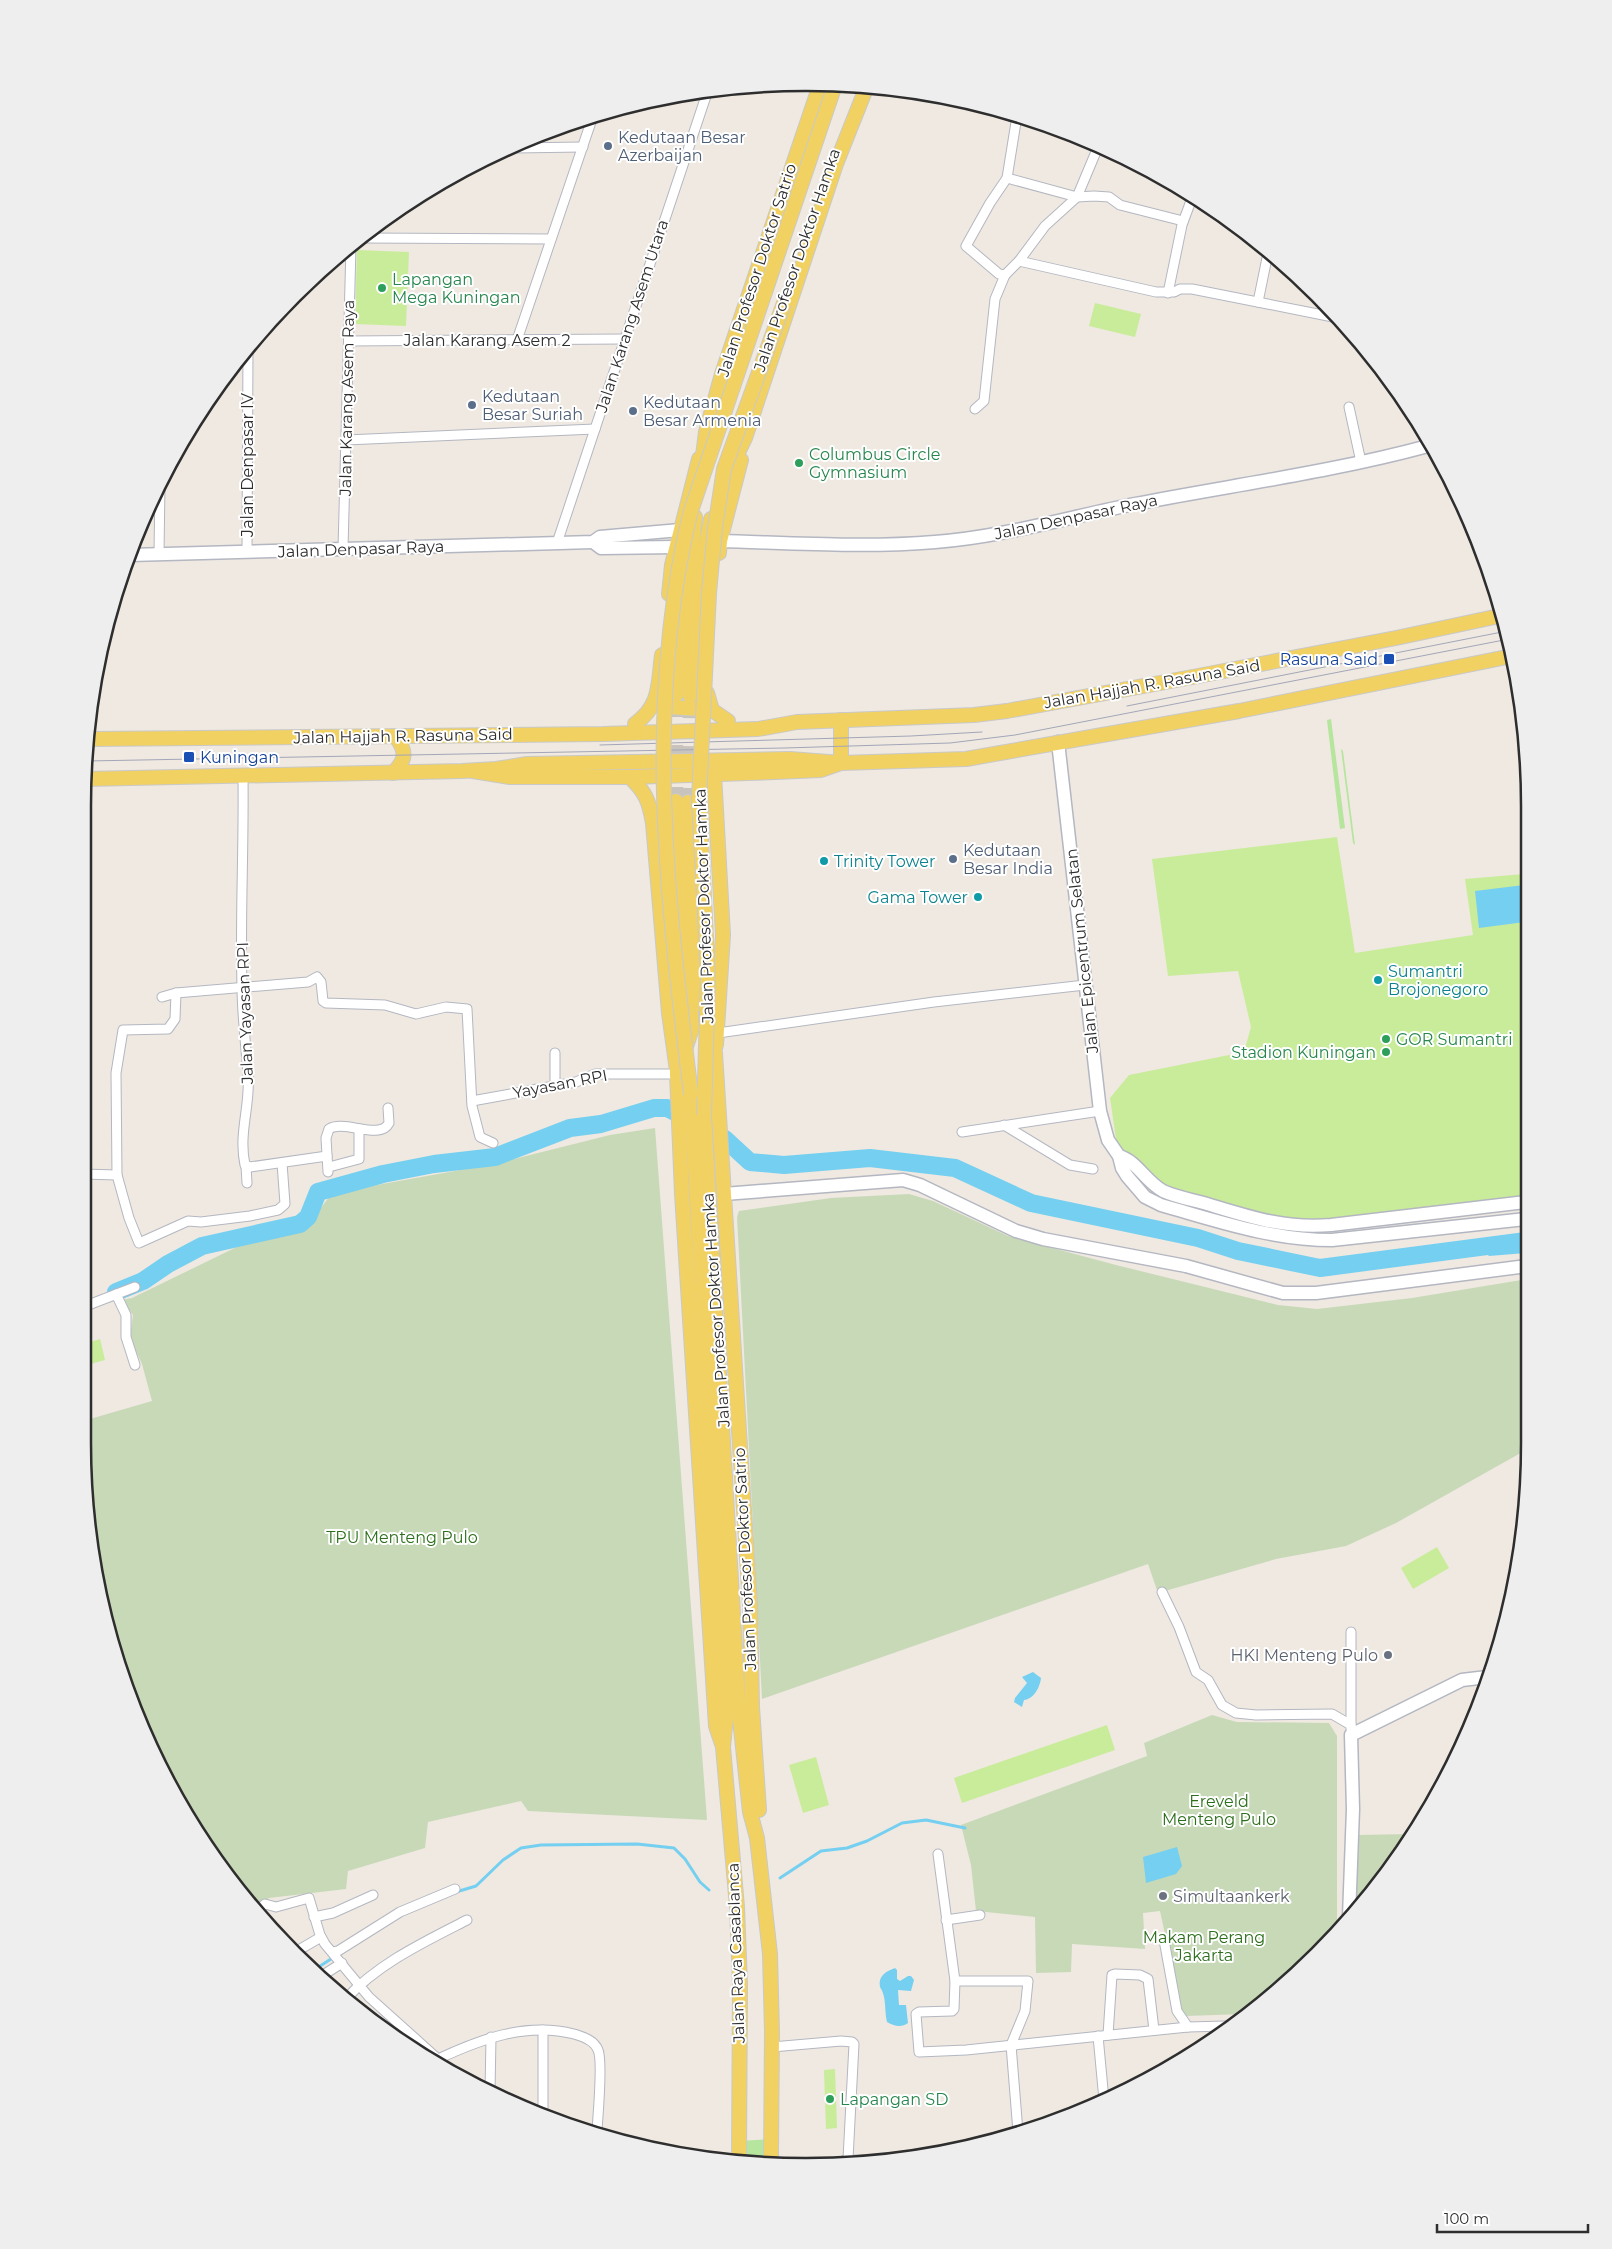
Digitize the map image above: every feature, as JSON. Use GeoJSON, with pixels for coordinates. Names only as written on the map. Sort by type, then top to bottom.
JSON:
{"type":"FeatureCollection","features":[{"type":"Feature","properties":{"kind":"main road","name":"Jalan Profesor Doktor Satrio"},"geometry":{"type":"LineString","coordinates":[[818,92],[742,314],[706,432],[683,696],[702,564],[716,499],[745,438],[836,164],[864,94]]}},
{"type":"Feature","properties":{"kind":"main road","name":"Jalan Profesor Doktor Hamka"},"geometry":{"type":"LineString","coordinates":[[757,1838],[750,1812],[732,1702],[691,1094],[675,970],[665,846],[663,806],[665,678],[679,564],[690,514],[832,92]]}},
{"type":"Feature","properties":{"kind":"main road","name":"Jalan Profesor Doktor Hamka"},"geometry":{"type":"LineString","coordinates":[[723,1747],[726,1717],[732,1702],[704,1115],[708,977],[700,799],[709,593],[717,510],[724,469],[784,303],[855,93]]}},
{"type":"Feature","properties":{"kind":"main road"},"geometry":{"type":"LineString","coordinates":[[635,724],[649,713],[658,687],[672,565],[706,432]]}},
{"type":"Feature","properties":{"kind":"main road"},"geometry":{"type":"LineString","coordinates":[[658,687],[662,700],[668,707],[700,709],[706,703],[720,541],[745,438]]}},
{"type":"Feature","properties":{"kind":"main road","name":"Jalan Hajjah R. Rasuna Said"},"geometry":{"type":"LineString","coordinates":[[95,739],[536,735],[758,729],[797,722],[930,718],[1007,711],[1396,638],[1495,617]]}},
{"type":"Feature","properties":{"kind":"main road","name":"Jalan Hajjah R. Rasuna Said"},"geometry":{"type":"LineString","coordinates":[[92,779],[473,771],[528,764],[790,759],[841,762],[966,759],[1238,711],[1505,657]]}},
{"type":"Feature","properties":{"kind":"main road"},"geometry":{"type":"LineString","coordinates":[[707,693],[712,710],[728,721]]}},
{"type":"Feature","properties":{"kind":"main road","name":"Jalan Hajjah R. Rasuna Said"},"geometry":{"type":"LineString","coordinates":[[536,735],[562,727],[776,719],[797,722]]}},
{"type":"Feature","properties":{"kind":"main road"},"geometry":{"type":"LineString","coordinates":[[841,720],[841,762]]}},
{"type":"Feature","properties":{"kind":"main road"},"geometry":{"type":"LineString","coordinates":[[393,773],[405,755],[404,749],[396,737]]}},
{"type":"Feature","properties":{"kind":"main road","name":"Jalan Hajjah R. Rasuna Said"},"geometry":{"type":"LineString","coordinates":[[473,771],[510,777],[630,777],[821,770],[841,762]]}},
{"type":"Feature","properties":{"kind":"main road"},"geometry":{"type":"LineString","coordinates":[[714,774],[723,935],[718,1033],[715,1053]]}},
{"type":"Feature","properties":{"kind":"main road"},"geometry":{"type":"LineString","coordinates":[[630,777],[642,789],[648,800],[653,823],[669,1013],[677,1074]]}},
{"type":"Feature","properties":{"kind":"main road"},"geometry":{"type":"LineString","coordinates":[[653,823],[657,808],[668,794],[696,794],[705,796],[715,808]]}},
{"type":"Feature","properties":{"kind":"main road","name":"Jalan Profesor Doktor Satrio"},"geometry":{"type":"LineString","coordinates":[[723,1747],[716,1726],[712,1670],[685,1256],[677,1074],[692,1028],[682,802],[702,1005],[715,1053],[750,1604],[752,1706],[759,1813],[757,1838]]}},
{"type":"Feature","properties":{"kind":"main road","name":"Jalan Raya Casablanca"},"geometry":{"type":"LineString","coordinates":[[723,1747],[737,1907],[740,1985],[739,2154]]}},
{"type":"Feature","properties":{"kind":"main road","name":"Jalan Raya Casablanca"},"geometry":{"type":"LineString","coordinates":[[757,1838],[770,1954],[772,2047],[771,2157]]}},
{"type":"Feature","properties":{"kind":"street","name":"Jalan Karang Asem Utara"},"geometry":{"type":"LineString","coordinates":[[557,543],[705,98]]}},
{"type":"Feature","properties":{"kind":"street"},"geometry":{"type":"LineString","coordinates":[[1004,275],[999,274],[966,247],[990,202],[1007,178],[1016,123]]}},
{"type":"Feature","properties":{"kind":"street"},"geometry":{"type":"LineString","coordinates":[[517,340],[590,125]]}},
{"type":"Feature","properties":{"kind":"street"},"geometry":{"type":"LineString","coordinates":[[528,148],[582,147]]}},
{"type":"Feature","properties":{"kind":"street"},"geometry":{"type":"LineString","coordinates":[[975,409],[984,401],[995,299],[1004,275],[1019,261],[1045,226],[1078,197],[1095,153]]}},
{"type":"Feature","properties":{"kind":"street"},"geometry":{"type":"LineString","coordinates":[[1007,178],[1078,197],[1109,197],[1120,205],[1184,222]]}},
{"type":"Feature","properties":{"kind":"street"},"geometry":{"type":"LineString","coordinates":[[1168,293],[1184,222],[1190,204]]}},
{"type":"Feature","properties":{"kind":"street"},"geometry":{"type":"LineString","coordinates":[[372,238],[551,239]]}},
{"type":"Feature","properties":{"kind":"street","name":"Jalan Karang Asem Raya"},"geometry":{"type":"LineString","coordinates":[[344,549],[351,256]]}},
{"type":"Feature","properties":{"kind":"street"},"geometry":{"type":"LineString","coordinates":[[1258,302],[1267,260]]}},
{"type":"Feature","properties":{"kind":"street"},"geometry":{"type":"LineString","coordinates":[[1019,261],[1156,292],[1168,293],[1187,288],[1324,315]]}},
{"type":"Feature","properties":{"kind":"street","name":"Jalan Karang Asem 2"},"geometry":{"type":"LineString","coordinates":[[349,341],[625,339]]}},
{"type":"Feature","properties":{"kind":"street","name":"Jalan Denpasar IV"},"geometry":{"type":"LineString","coordinates":[[247,552],[248,360]]}},
{"type":"Feature","properties":{"kind":"street"},"geometry":{"type":"LineString","coordinates":[[1348,407],[1361,462]]}},
{"type":"Feature","properties":{"kind":"street"},"geometry":{"type":"LineString","coordinates":[[346,440],[595,429]]}},
{"type":"Feature","properties":{"kind":"street","name":"Jalan Denpasar Raya"},"geometry":{"type":"LineString","coordinates":[[720,541],[827,546],[935,542],[983,536],[1093,512],[1361,462],[1424,447]]}},
{"type":"Feature","properties":{"kind":"street"},"geometry":{"type":"LineString","coordinates":[[159,554],[160,502]]}},
{"type":"Feature","properties":{"kind":"street","name":"Jalan Denpasar Raya"},"geometry":{"type":"LineString","coordinates":[[137,555],[593,542],[600,537],[680,530]]}},
{"type":"Feature","properties":{"kind":"street","name":"Jalan Denpasar Raya"},"geometry":{"type":"LineString","coordinates":[[593,542],[601,548],[676,548]]}},
{"type":"Feature","properties":{"kind":"street","name":"Jalan Epicentrum Selatan"},"geometry":{"type":"LineString","coordinates":[[1058,742],[1100,1111],[1108,1140],[1119,1156],[1126,1176]]}},
{"type":"Feature","properties":{"kind":"street","name":"Jalan Yayasan RPI"},"geometry":{"type":"LineString","coordinates":[[243,777],[242,988],[248,1074],[243,1131],[247,1183]]}},
{"type":"Feature","properties":{"kind":"street"},"geometry":{"type":"LineString","coordinates":[[162,997],[176,993],[308,982],[317,977],[321,982],[323,1001],[326,1003],[385,1005],[416,1014],[446,1008],[467,1009],[472,1101],[480,1137],[493,1143]]}},
{"type":"Feature","properties":{"kind":"street"},"geometry":{"type":"LineString","coordinates":[[718,1033],[934,1002],[1085,985]]}},
{"type":"Feature","properties":{"kind":"street"},"geometry":{"type":"LineString","coordinates":[[176,993],[175,1019],[168,1029],[123,1030],[116,1073],[118,1175],[129,1218],[140,1243],[188,1221],[201,1222],[250,1216],[278,1210],[285,1204],[282,1163]]}},
{"type":"Feature","properties":{"kind":"street"},"geometry":{"type":"LineString","coordinates":[[555,1053],[555,1085]]}},
{"type":"Feature","properties":{"kind":"street","name":"Yayasan RPI"},"geometry":{"type":"LineString","coordinates":[[472,1101],[576,1082],[595,1074],[677,1074]]}},
{"type":"Feature","properties":{"kind":"street"},"geometry":{"type":"LineString","coordinates":[[359,1129],[359,1160],[328,1170],[327,1134],[330,1127],[340,1124],[359,1129],[374,1130],[387,1127],[390,1118],[388,1108]]}},
{"type":"Feature","properties":{"kind":"street"},"geometry":{"type":"LineString","coordinates":[[962,1132],[1100,1111]]}},
{"type":"Feature","properties":{"kind":"street"},"geometry":{"type":"LineString","coordinates":[[1004,1125],[1070,1164],[1093,1169]]}},
{"type":"Feature","properties":{"kind":"street"},"geometry":{"type":"LineString","coordinates":[[246,1166],[250,1168],[328,1156]]}},
{"type":"Feature","properties":{"kind":"street"},"geometry":{"type":"LineString","coordinates":[[1119,1156],[1129,1159],[1148,1180],[1164,1192],[1287,1238],[1332,1240],[1521,1220]]}},
{"type":"Feature","properties":{"kind":"street"},"geometry":{"type":"LineString","coordinates":[[1137,1168],[1126,1176],[1145,1197],[1161,1205],[1252,1224],[1271,1223],[1315,1226],[1521,1203]]}},
{"type":"Feature","properties":{"kind":"street"},"geometry":{"type":"LineString","coordinates":[[91,1174],[118,1175]]}},
{"type":"Feature","properties":{"kind":"street"},"geometry":{"type":"LineString","coordinates":[[724,1194],[903,1180],[920,1185],[1027,1234],[1186,1266],[1293,1294],[1316,1293],[1521,1267]]}},
{"type":"Feature","properties":{"kind":"street"},"geometry":{"type":"LineString","coordinates":[[91,1304],[135,1287]]}},
{"type":"Feature","properties":{"kind":"street"},"geometry":{"type":"LineString","coordinates":[[116,1294],[126,1315],[126,1337],[134,1365]]}},
{"type":"Feature","properties":{"kind":"street"},"geometry":{"type":"LineString","coordinates":[[1162,1592],[1179,1627],[1196,1672],[1208,1680],[1222,1705],[1236,1713],[1256,1715],[1332,1714],[1351,1730]]}},
{"type":"Feature","properties":{"kind":"street"},"geometry":{"type":"LineString","coordinates":[[1348,1907],[1353,1809],[1351,1632]]}},
{"type":"Feature","properties":{"kind":"street"},"geometry":{"type":"LineString","coordinates":[[1351,1730],[1462,1680],[1481,1678]]}},
{"type":"Feature","properties":{"kind":"street"},"geometry":{"type":"LineString","coordinates":[[938,1854],[956,1981],[954,2009],[952,2011],[919,2012],[916,2014],[919,2052],[1011,2045],[1188,2027],[1218,2026]]}},
{"type":"Feature","properties":{"kind":"street"},"geometry":{"type":"LineString","coordinates":[[325,1971],[336,1957],[338,1951],[400,1912],[455,1889]]}},
{"type":"Feature","properties":{"kind":"street"},"geometry":{"type":"LineString","coordinates":[[314,1917],[333,1913],[373,1895]]}},
{"type":"Feature","properties":{"kind":"street"},"geometry":{"type":"LineString","coordinates":[[263,1906],[265,1904],[276,1907],[308,1898],[321,1937],[336,1957],[369,1997],[416,2042]]}},
{"type":"Feature","properties":{"kind":"street"},"geometry":{"type":"LineString","coordinates":[[946,1920],[980,1915]]}},
{"type":"Feature","properties":{"kind":"street"},"geometry":{"type":"LineString","coordinates":[[352,1994],[408,1951],[467,1920]]}},
{"type":"Feature","properties":{"kind":"street"},"geometry":{"type":"LineString","coordinates":[[301,1948],[321,1937]]}},
{"type":"Feature","properties":{"kind":"street"},"geometry":{"type":"LineString","coordinates":[[1164,1940],[1176,2011],[1188,2027]]}},
{"type":"Feature","properties":{"kind":"street"},"geometry":{"type":"LineString","coordinates":[[1104,2092],[1103,2036],[1112,1975],[1140,1975],[1148,1979],[1154,2030]]}},
{"type":"Feature","properties":{"kind":"street"},"geometry":{"type":"LineString","coordinates":[[956,1981],[1027,1980],[1025,2011],[1011,2045],[1017,2125]]}},
{"type":"Feature","properties":{"kind":"street"},"geometry":{"type":"LineString","coordinates":[[444,2059],[471,2043],[533,2029],[583,2037],[594,2042],[599,2050],[597,2126]]}},
{"type":"Feature","properties":{"kind":"street"},"geometry":{"type":"LineString","coordinates":[[543,2030],[543,2107]]}},
{"type":"Feature","properties":{"kind":"street"},"geometry":{"type":"LineString","coordinates":[[490,2084],[491,2037]]}},
{"type":"Feature","properties":{"kind":"street"},"geometry":{"type":"LineString","coordinates":[[772,2047],[840,2041],[852,2042],[854,2044],[846,2156]]}},
{"type":"Feature","properties":{"kind":"green space","name":"Lapangan Mega Kuningan"},"geometry":{"type":"Polygon","coordinates":[[[357,251],[409,252],[406,326],[355,324],[357,251]]]}},
{"type":"Feature","properties":{"kind":"green space"},"geometry":{"type":"Polygon","coordinates":[[[1095,303],[1141,314],[1135,337],[1089,326],[1095,303]]]}},
{"type":"Feature","properties":{"kind":"green space"},"geometry":{"type":"Polygon","coordinates":[[[1331,719],[1345,828],[1340,829],[1327,720],[1331,719]]]}},
{"type":"Feature","properties":{"kind":"green space"},"geometry":{"type":"Polygon","coordinates":[[[1341,749],[1343,751],[1355,845],[1353,843],[1341,749]]]}},
{"type":"Feature","properties":{"kind":"green space","name":"GOR Sumantri"},"geometry":{"type":"Polygon","coordinates":[[[1337,837],[1355,953],[1473,935],[1465,879],[1521,874],[1521,1206],[1313,1231],[1239,1221],[1197,1205],[1166,1200],[1143,1179],[1116,1139],[1110,1098],[1129,1075],[1244,1052],[1251,1027],[1238,971],[1168,976],[1152,859],[1337,837]]]}},
{"type":"Feature","properties":{"kind":"green space","name":"TPU Menteng Pulo"},"geometry":{"type":"Polygon","coordinates":[[[655,1128],[707,1820],[528,1811],[521,1801],[428,1822],[425,1848],[348,1871],[346,1889],[269,1898],[260,1903],[212,1840],[187,1800],[165,1759],[129,1673],[105,1582],[97,1536],[93,1490],[91,1419],[152,1401],[142,1364],[130,1338],[133,1315],[122,1300],[132,1298],[249,1241],[306,1228],[332,1193],[494,1164],[610,1135],[655,1128]]]}},
{"type":"Feature","properties":{"kind":"green space"},"geometry":{"type":"Polygon","coordinates":[[[909,1194],[933,1201],[1008,1236],[1278,1305],[1317,1309],[1412,1298],[1521,1280],[1521,1453],[1396,1523],[1346,1546],[1276,1559],[1158,1593],[1148,1564],[762,1699],[737,1217],[739,1211],[831,1198],[909,1194]]]}},
{"type":"Feature","properties":{"kind":"green space"},"geometry":{"type":"Polygon","coordinates":[[[100,1339],[105,1360],[91,1364],[91,1342],[100,1339]]]}},
{"type":"Feature","properties":{"kind":"green space"},"geometry":{"type":"Polygon","coordinates":[[[1437,1547],[1449,1568],[1413,1589],[1401,1568],[1437,1547]]]}},
{"type":"Feature","properties":{"kind":"green space","name":"Ereveld Menteng Pulo"},"geometry":{"type":"Polygon","coordinates":[[[1212,1715],[1237,1722],[1329,1723],[1337,1736],[1337,1920],[1277,1980],[1235,2014],[1186,2016],[1181,2008],[1160,1911],[1143,1913],[1145,1949],[1072,1944],[1071,1972],[1036,1973],[1035,1917],[976,1911],[971,1865],[961,1825],[1147,1756],[1144,1743],[1212,1715]]]}},
{"type":"Feature","properties":{"kind":"green space"},"geometry":{"type":"Polygon","coordinates":[[[1107,1725],[1115,1750],[962,1803],[954,1778],[1107,1725]]]}},
{"type":"Feature","properties":{"kind":"green space"},"geometry":{"type":"Polygon","coordinates":[[[816,1757],[829,1805],[803,1813],[789,1765],[816,1757]]]}},
{"type":"Feature","properties":{"kind":"green space"},"geometry":{"type":"Polygon","coordinates":[[[1404,1834],[1373,1878],[1356,1899],[1359,1835],[1404,1834]]]}},
{"type":"Feature","properties":{"kind":"green space","name":"Lapangan SD"},"geometry":{"type":"Polygon","coordinates":[[[835,2069],[837,2128],[826,2129],[824,2070],[835,2069]]]}},
{"type":"Feature","properties":{"kind":"green space"},"geometry":{"type":"Polygon","coordinates":[[[771,2139],[771,2157],[739,2154],[739,2141],[771,2139]]]}},
{"type":"Feature","properties":{"kind":"water"},"geometry":{"type":"Polygon","coordinates":[[[1521,885],[1521,923],[1479,928],[1475,891],[1521,885]]]}},
{"type":"Feature","properties":{"kind":"water"},"geometry":{"type":"Polygon","coordinates":[[[1521,1238],[1521,1253],[1489,1256],[1477,1244],[1521,1238]]]}},
{"type":"Feature","properties":{"kind":"water"},"geometry":{"type":"Polygon","coordinates":[[[1033,1672],[1041,1678],[1039,1685],[1034,1695],[1024,1700],[1022,1707],[1014,1702],[1015,1698],[1027,1683],[1022,1677],[1033,1672]]]}},
{"type":"Feature","properties":{"kind":"water"},"geometry":{"type":"Polygon","coordinates":[[[1177,1847],[1182,1866],[1176,1874],[1146,1883],[1143,1857],[1177,1847]]]}},
{"type":"Feature","properties":{"kind":"water"},"geometry":{"type":"Polygon","coordinates":[[[895,1968],[897,1970],[897,1979],[900,1981],[908,1976],[911,1976],[914,1980],[911,1991],[898,1990],[899,2005],[906,2005],[908,2023],[900,2026],[887,2022],[884,1995],[880,1987],[881,1977],[895,1968]]]}},
{"type":"Feature","properties":{"kind":"waterway"},"geometry":{"type":"LineString","coordinates":[[116,1292],[143,1281],[168,1264],[202,1246],[300,1224],[308,1217],[318,1192],[383,1174],[434,1164],[495,1157],[570,1128],[601,1124],[654,1108],[667,1108],[677,1113]]}},
{"type":"Feature","properties":{"kind":"waterway"},"geometry":{"type":"LineString","coordinates":[[725,1139],[750,1162],[784,1165],[870,1158],[955,1168],[1031,1203],[1198,1238],[1238,1251],[1320,1268],[1521,1242]]}},
{"type":"Feature","properties":{"kind":"waterway"},"geometry":{"type":"LineString","coordinates":[[780,1878],[821,1851],[847,1848],[867,1841],[902,1823],[926,1820],[965,1828]]}},
{"type":"Feature","properties":{"kind":"waterway"},"geometry":{"type":"LineString","coordinates":[[456,1892],[476,1886],[503,1860],[521,1848],[541,1845],[637,1844],[674,1848],[685,1859],[700,1882],[709,1890]]}},
{"type":"Feature","properties":{"kind":"waterway"},"geometry":{"type":"LineString","coordinates":[[320,1966],[334,1957]]}},
{"type":"Feature","properties":{"kind":"tunnel"},"geometry":{"type":"LineString","coordinates":[[676,697],[676,801]]}},
{"type":"Feature","properties":{"kind":"tunnel"},"geometry":{"type":"LineString","coordinates":[[688,802],[690,697]]}},
{"type":"Feature","properties":{"kind":"tram line"},"geometry":{"type":"LineString","coordinates":[[1127,706],[1499,633]]}},
{"type":"Feature","properties":{"kind":"tram line"},"geometry":{"type":"LineString","coordinates":[[93,761],[784,748],[950,743],[1015,735],[1501,641]]}},
{"type":"Feature","properties":{"kind":"tram line"},"geometry":{"type":"LineString","coordinates":[[600,745],[911,736],[982,732]]}},
{"type":"Feature","properties":{"kind":"place","name":"Kedutaan Besar Azerbaijan"},"geometry":{"type":"Point","coordinates":[608,146]}},
{"type":"Feature","properties":{"kind":"place","name":"Lapangan Mega Kuningan"},"geometry":{"type":"Point","coordinates":[382,288]}},
{"type":"Feature","properties":{"kind":"place","name":"Kedutaan Besar Suriah"},"geometry":{"type":"Point","coordinates":[472,405]}},
{"type":"Feature","properties":{"kind":"place","name":"Kedutaan Besar Armenia"},"geometry":{"type":"Point","coordinates":[633,411]}},
{"type":"Feature","properties":{"kind":"place","name":"Columbus Circle Gymnasium"},"geometry":{"type":"Point","coordinates":[799,463]}},
{"type":"Feature","properties":{"kind":"place","name":"Rasuna Said"},"geometry":{"type":"Point","coordinates":[1389,659]}},
{"type":"Feature","properties":{"kind":"place","name":"Kuningan"},"geometry":{"type":"Point","coordinates":[189,757]}},
{"type":"Feature","properties":{"kind":"place","name":"Kedutaan Besar India"},"geometry":{"type":"Point","coordinates":[953,859]}},
{"type":"Feature","properties":{"kind":"place","name":"Trinity Tower"},"geometry":{"type":"Point","coordinates":[824,861]}},
{"type":"Feature","properties":{"kind":"place","name":"Gama Tower"},"geometry":{"type":"Point","coordinates":[978,897]}},
{"type":"Feature","properties":{"kind":"place","name":"Sumantri Brojonegoro"},"geometry":{"type":"Point","coordinates":[1378,980]}},
{"type":"Feature","properties":{"kind":"place","name":"GOR Sumantri"},"geometry":{"type":"Point","coordinates":[1386,1039]}},
{"type":"Feature","properties":{"kind":"place","name":"Stadion Kuningan"},"geometry":{"type":"Point","coordinates":[1386,1052]}},
{"type":"Feature","properties":{"kind":"place","name":"HKI Menteng Pulo"},"geometry":{"type":"Point","coordinates":[1388,1655]}},
{"type":"Feature","properties":{"kind":"place","name":"Simultaankerk"},"geometry":{"type":"Point","coordinates":[1163,1896]}},
{"type":"Feature","properties":{"kind":"place","name":"Lapangan SD"},"geometry":{"type":"Point","coordinates":[830,2099]}},
{"type":"Feature","properties":{"kind":"park label","name":"Makam Perang Jakarta"},"geometry":{"type":"Point","coordinates":[1204,1946]}}]}
